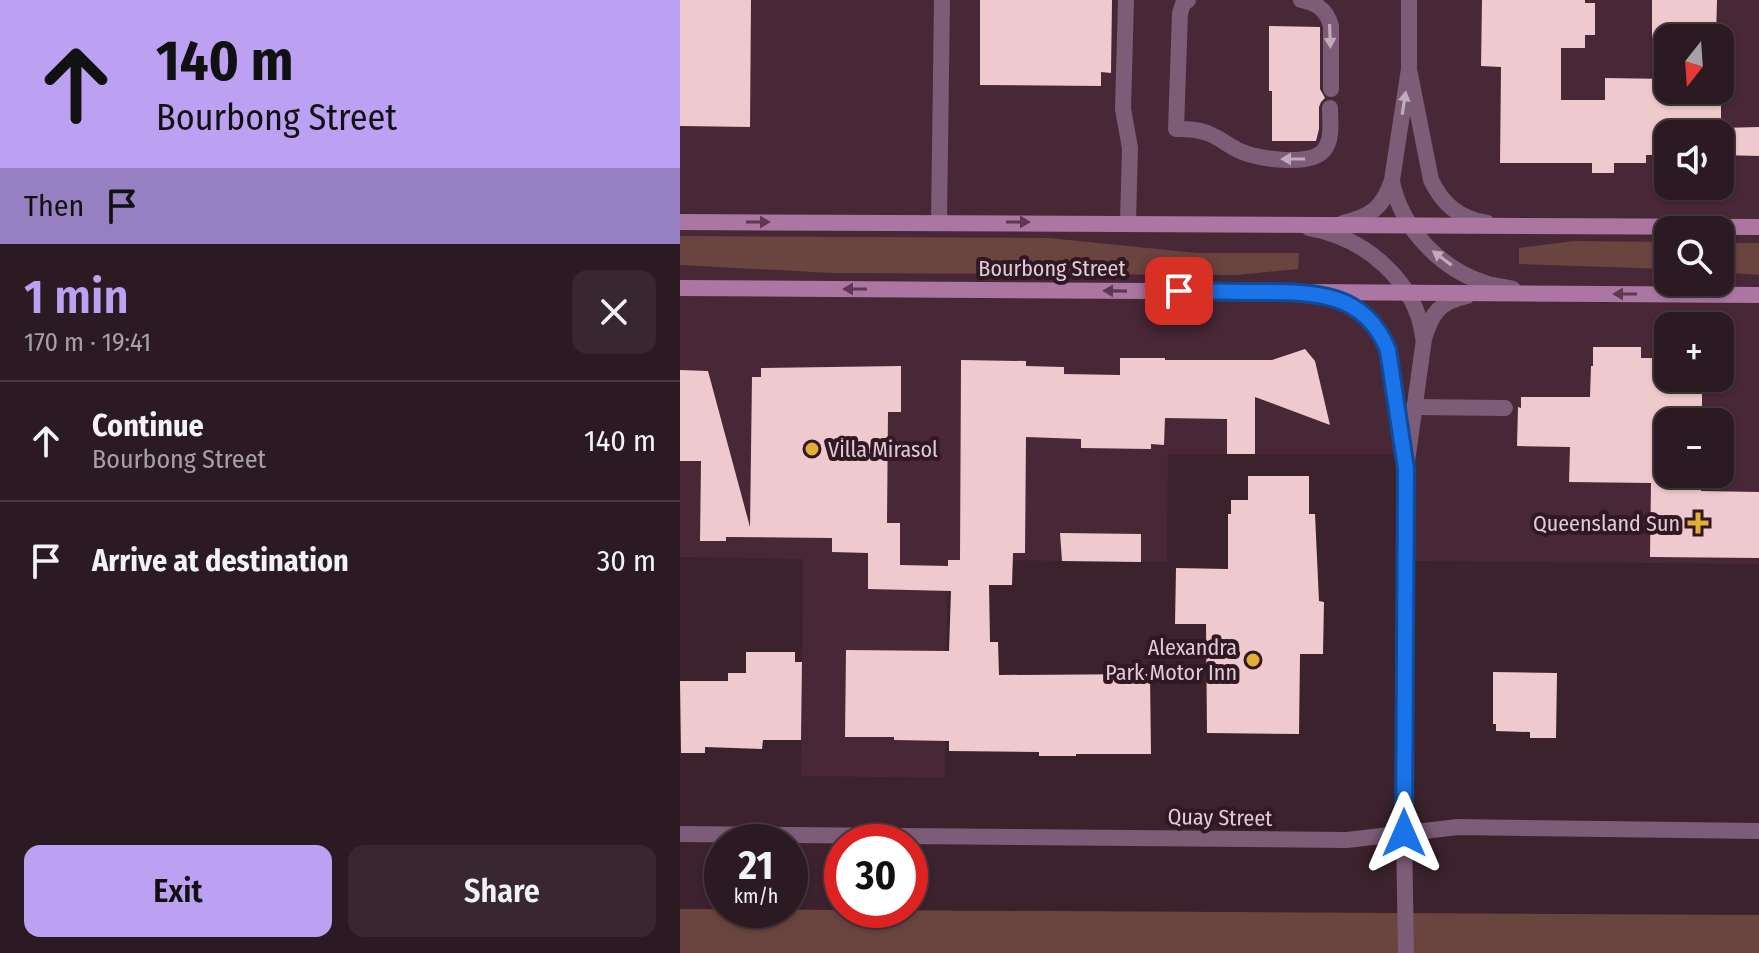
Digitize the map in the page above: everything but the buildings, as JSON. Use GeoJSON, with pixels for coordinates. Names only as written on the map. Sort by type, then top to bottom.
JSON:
{"type":"FeatureCollection","features":[{"type":"Feature","properties":{"kind":"main road","name":"Bourbong Street"},"geometry":{"type":"LineString","coordinates":[[680,222],[1759,227]]}},
{"type":"Feature","properties":{"kind":"main road","name":"Bourbong Street"},"geometry":{"type":"LineString","coordinates":[[680,288],[1759,295]]}},
{"type":"Feature","properties":{"kind":"street"},"geometry":{"type":"LineString","coordinates":[[939,222],[942,0]]}},
{"type":"Feature","properties":{"kind":"street"},"geometry":{"type":"LineString","coordinates":[[1126,0],[1123,109],[1130,148],[1128,222]]}},
{"type":"Feature","properties":{"kind":"street"},"geometry":{"type":"LineString","coordinates":[[1188,0],[1181,8],[1176,129],[1211,134],[1254,157],[1301,160],[1323,152],[1327,146],[1330,108]]}},
{"type":"Feature","properties":{"kind":"street"},"geometry":{"type":"LineString","coordinates":[[1301,0],[1319,6],[1329,19],[1331,89]]}},
{"type":"Feature","properties":{"kind":"street"},"geometry":{"type":"LineString","coordinates":[[1334,225],[1369,214],[1380,205],[1392,180],[1409,69],[1409,0]]}},
{"type":"Feature","properties":{"kind":"street"},"geometry":{"type":"LineString","coordinates":[[1409,69],[1431,180],[1439,197],[1461,215],[1498,225]]}},
{"type":"Feature","properties":{"kind":"street"},"geometry":{"type":"LineString","coordinates":[[1392,180],[1398,205],[1410,225],[1435,254],[1488,284],[1537,293]]}},
{"type":"Feature","properties":{"kind":"street"},"geometry":{"type":"LineString","coordinates":[[1285,224],[1339,236],[1359,245],[1385,266],[1415,305],[1424,339]]}},
{"type":"Feature","properties":{"kind":"street"},"geometry":{"type":"LineString","coordinates":[[1305,292],[1332,298],[1361,311],[1374,323],[1383,338],[1388,350],[1406,469]]}},
{"type":"Feature","properties":{"kind":"street"},"geometry":{"type":"LineString","coordinates":[[1406,953],[1406,469],[1424,339],[1432,316],[1439,307],[1450,301],[1489,293]]}},
{"type":"Feature","properties":{"kind":"street"},"geometry":{"type":"LineString","coordinates":[[1414,407],[1505,408]]}},
{"type":"Feature","properties":{"kind":"street","name":"Quay Street"},"geometry":{"type":"LineString","coordinates":[[680,834],[1347,840],[1458,827],[1759,831]]}},
{"type":"Feature","properties":{"kind":"shaded area"},"geometry":{"type":"Polygon","coordinates":[[[680,0],[1759,0],[1759,564],[1402,561],[1400,454],[1168,454],[1167,562],[948,560],[945,778],[801,776],[803,559],[680,557],[680,0]]]}},
{"type":"Feature","properties":{"kind":"shaded area"},"geometry":{"type":"Polygon","coordinates":[[[680,236],[1049,238],[1197,253],[1299,253],[1298,269],[1237,275],[832,273],[680,265],[680,236]]]}},
{"type":"Feature","properties":{"kind":"shaded area"},"geometry":{"type":"Polygon","coordinates":[[[1574,241],[1654,242],[1654,269],[1519,264],[1519,248],[1574,241]]]}},
{"type":"Feature","properties":{"kind":"shaded area"},"geometry":{"type":"Polygon","coordinates":[[[1734,243],[1759,243],[1759,275],[1734,273],[1734,243]]]}},
{"type":"Feature","properties":{"kind":"shaded area"},"geometry":{"type":"Polygon","coordinates":[[[680,909],[704,909],[704,928],[808,928],[808,910],[824,910],[824,928],[928,928],[928,910],[1759,915],[1759,953],[680,953],[680,909]]]}},
{"type":"Feature","properties":{"kind":"place","name":"Villa Mirasol"},"geometry":{"type":"Point","coordinates":[812,449]}},
{"type":"Feature","properties":{"kind":"place","name":"Queensland Sun"},"geometry":{"type":"Point","coordinates":[1698,523]}},
{"type":"Feature","properties":{"kind":"place","name":"Alexandra Park Motor Inn"},"geometry":{"type":"Point","coordinates":[1253,660]}},
{"type":"Feature","properties":{"kind":"route"},"geometry":{"type":"LineString","coordinates":[[1179,291],[1305,292],[1332,298],[1361,311],[1374,323],[1388,350],[1406,469],[1404,833]]}}]}
